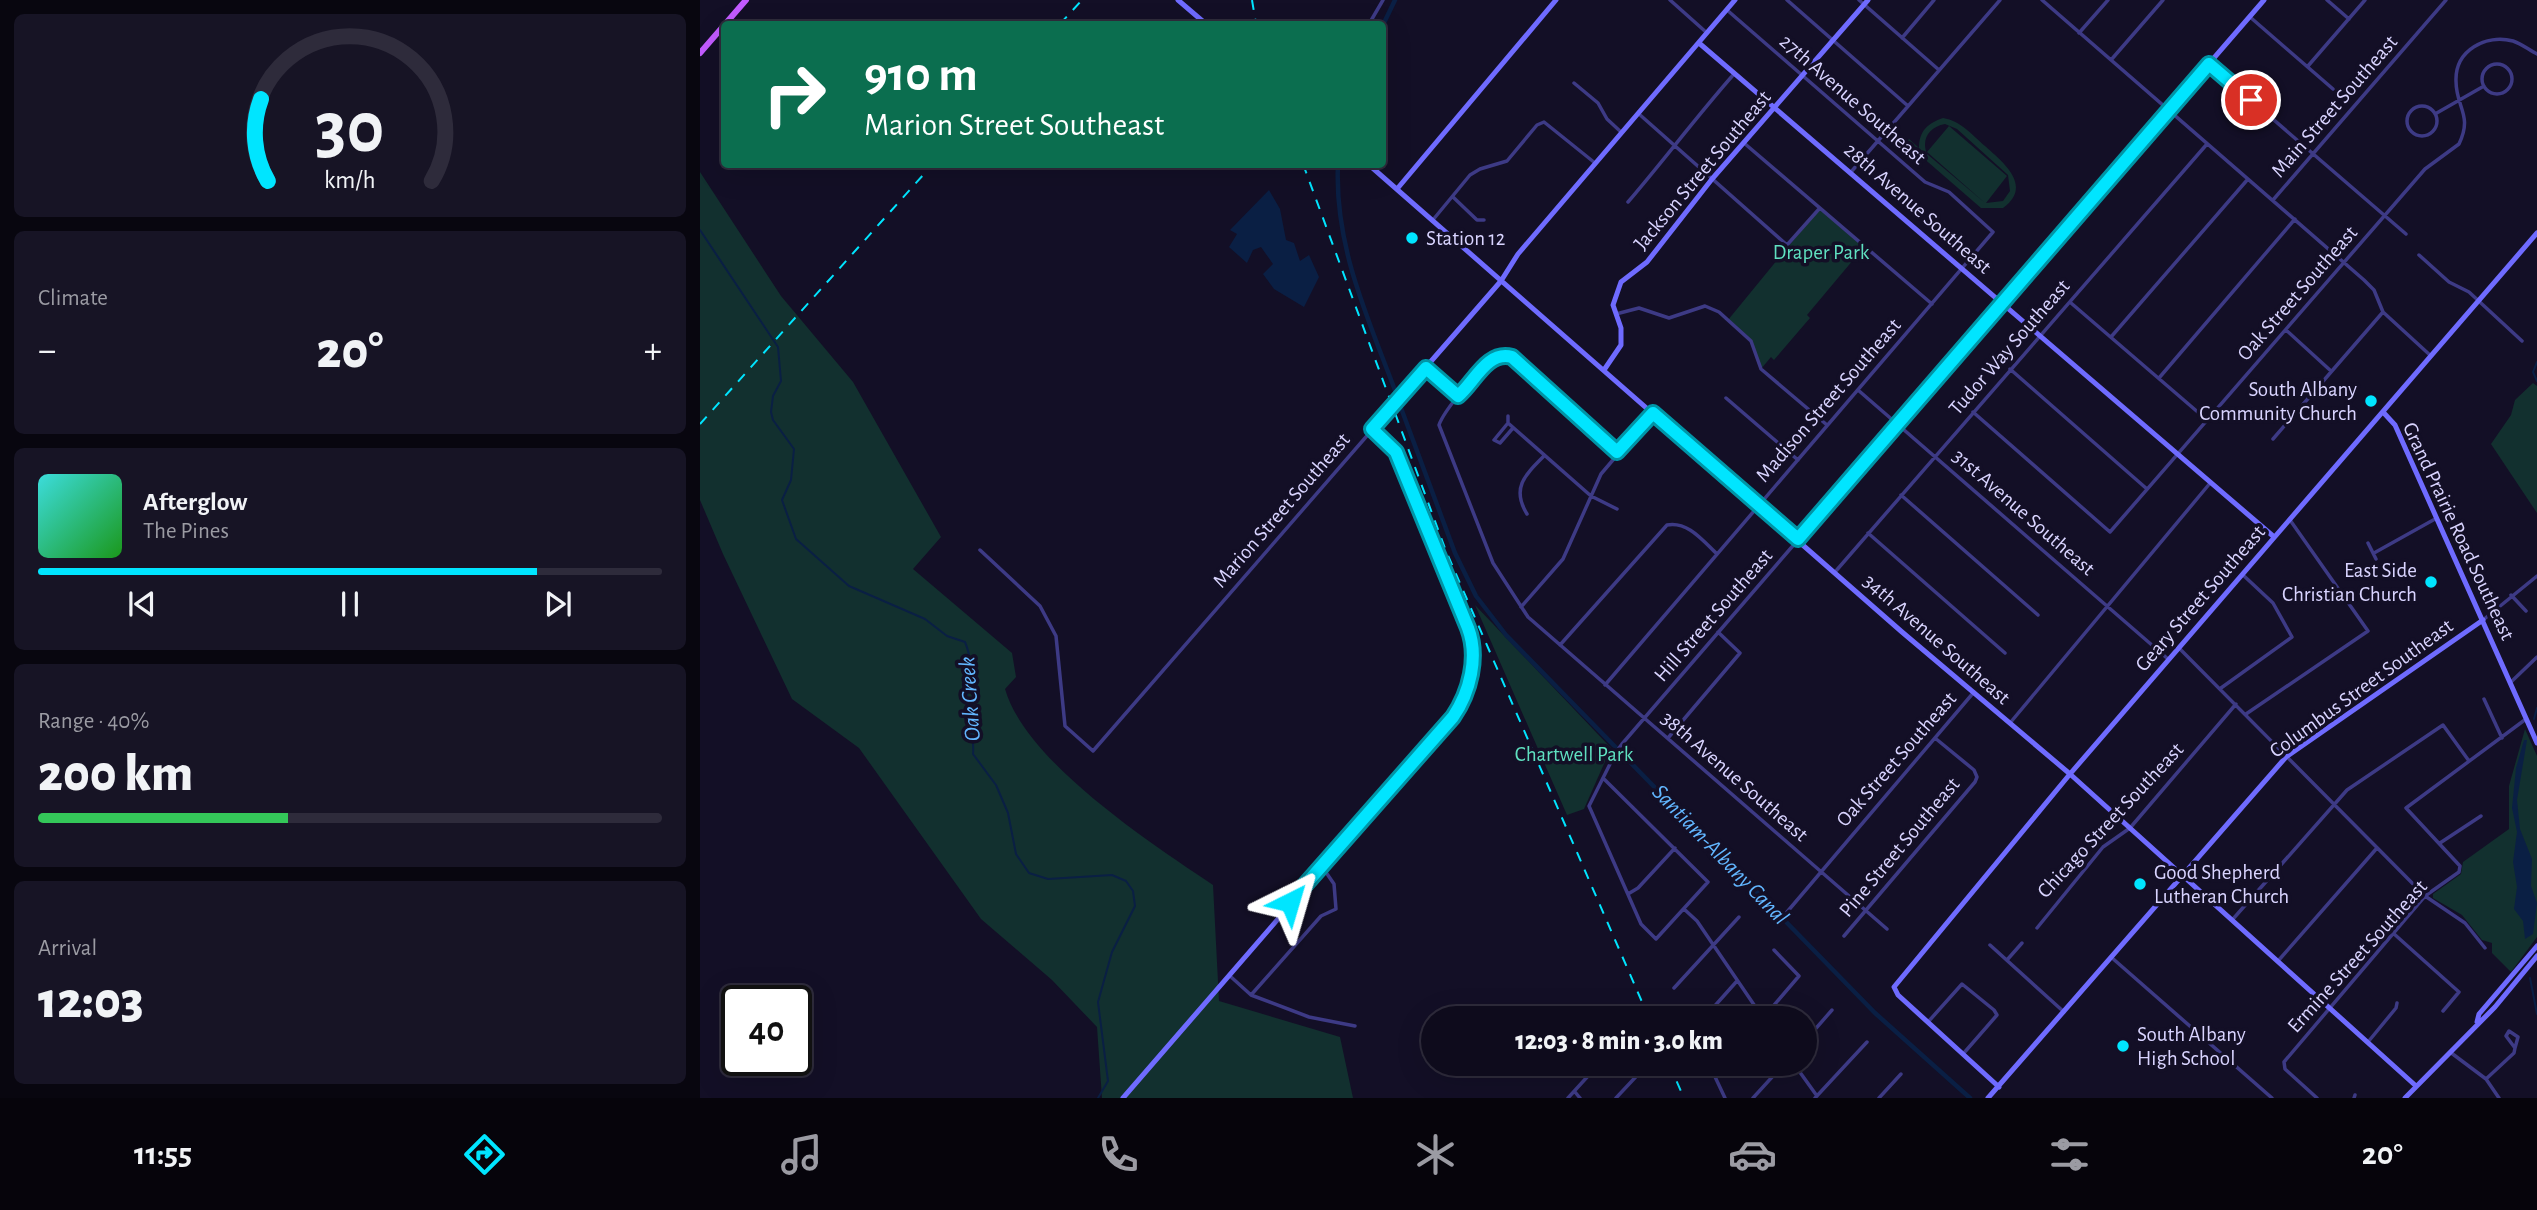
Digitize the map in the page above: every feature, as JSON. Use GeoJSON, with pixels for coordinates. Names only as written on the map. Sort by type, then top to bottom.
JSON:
{"type":"FeatureCollection","features":[{"type":"Feature","properties":{"kind":"main road"},"geometry":{"type":"LineString","coordinates":[[728,21],[746,0]]}},
{"type":"Feature","properties":{"kind":"main road"},"geometry":{"type":"LineString","coordinates":[[700,53],[721,29]]}},
{"type":"Feature","properties":{"kind":"street"},"geometry":{"type":"LineString","coordinates":[[1178,0],[1202,21]]}},
{"type":"Feature","properties":{"kind":"street"},"geometry":{"type":"LineString","coordinates":[[1371,21],[1383,0]]}},
{"type":"Feature","properties":{"kind":"street"},"geometry":{"type":"LineString","coordinates":[[1396,189],[1556,0]]}},
{"type":"Feature","properties":{"kind":"street"},"geometry":{"type":"LineString","coordinates":[[1670,0],[1707,33]]}},
{"type":"Feature","properties":{"kind":"street","name":"Marion Street Southeast"},"geometry":{"type":"LineString","coordinates":[[980,550],[1040,606],[1056,636],[1065,726],[1093,751],[1501,281],[1518,254],[1735,0]]}},
{"type":"Feature","properties":{"kind":"street"},"geometry":{"type":"LineString","coordinates":[[1787,0],[1908,106]]}},
{"type":"Feature","properties":{"kind":"street"},"geometry":{"type":"LineString","coordinates":[[1902,38],[1934,0]]}},
{"type":"Feature","properties":{"kind":"street"},"geometry":{"type":"LineString","coordinates":[[1851,172],[2000,0]]}},
{"type":"Feature","properties":{"kind":"street"},"geometry":{"type":"LineString","coordinates":[[2042,0],[2370,285],[2383,312],[2431,356]]}},
{"type":"Feature","properties":{"kind":"street"},"geometry":{"type":"LineString","coordinates":[[2079,33],[2108,0]]}},
{"type":"Feature","properties":{"kind":"street"},"geometry":{"type":"LineString","coordinates":[[2111,60],[2163,0]]}},
{"type":"Feature","properties":{"kind":"street","name":"Hill Street Southeast"},"geometry":{"type":"LineString","coordinates":[[1684,908],[1656,939],[1642,924],[1589,812],[1616,752],[2264,0]]}},
{"type":"Feature","properties":{"kind":"street"},"geometry":{"type":"LineString","coordinates":[[2327,0],[2349,19]]}},
{"type":"Feature","properties":{"kind":"street"},"geometry":{"type":"LineString","coordinates":[[2308,66],[2365,0]]}},
{"type":"Feature","properties":{"kind":"street","name":"Main Street Southeast"},"geometry":{"type":"LineString","coordinates":[[2273,200],[2446,0]]}},
{"type":"Feature","properties":{"kind":"street"},"geometry":{"type":"LineString","coordinates":[[1864,1],[1939,70]]}},
{"type":"Feature","properties":{"kind":"street","name":"Jackson Street Southeast"},"geometry":{"type":"LineString","coordinates":[[1604,370],[1621,345],[1621,328],[1613,297],[1621,282],[1647,262],[1712,179],[1864,1]]}},
{"type":"Feature","properties":{"kind":"street","name":"27th Avenue Southeast"},"geometry":{"type":"LineString","coordinates":[[1727,10],[1925,182],[1949,192],[1993,232]]}},
{"type":"Feature","properties":{"kind":"street"},"geometry":{"type":"LineString","coordinates":[[2250,17],[2333,89]]}},
{"type":"Feature","properties":{"kind":"street","name":"Oak Street Southeast"},"geometry":{"type":"LineString","coordinates":[[1973,412],[2110,531],[2425,169],[2459,144],[2466,127],[2457,90],[2456,73],[2462,58],[2474,46],[2498,38],[2517,42],[2537,54]]}},
{"type":"Feature","properties":{"kind":"street","name":"28th Avenue Southeast"},"geometry":{"type":"LineString","coordinates":[[1699,43],[2273,536]]}},
{"type":"Feature","properties":{"kind":"street"},"geometry":{"type":"LineString","coordinates":[[2209,64],[2406,234]]}},
{"type":"Feature","properties":{"kind":"street"},"geometry":{"type":"LineString","coordinates":[[2491,65],[2502,65],[2511,73],[2511,85],[2503,93],[2491,93],[2484,86],[2483,74],[2491,65]]}},
{"type":"Feature","properties":{"kind":"street"},"geometry":{"type":"LineString","coordinates":[[1628,202],[1659,166],[1672,144],[1734,74]]}},
{"type":"Feature","properties":{"kind":"street"},"geometry":{"type":"LineString","coordinates":[[1574,83],[1598,103],[1607,119],[1621,132]]}},
{"type":"Feature","properties":{"kind":"street"},"geometry":{"type":"LineString","coordinates":[[2435,114],[2484,86]]}},
{"type":"Feature","properties":{"kind":"street"},"geometry":{"type":"LineString","coordinates":[[2427,107],[2435,114],[2436,126],[2429,134],[2418,135],[2409,128],[2408,117],[2416,108],[2427,107]]}},
{"type":"Feature","properties":{"kind":"street"},"geometry":{"type":"LineString","coordinates":[[1639,114],[1787,245],[1819,209]]}},
{"type":"Feature","properties":{"kind":"street"},"geometry":{"type":"LineString","coordinates":[[1433,221],[1480,169],[1507,161],[1537,125],[1544,122],[1549,123],[1595,163]]}},
{"type":"Feature","properties":{"kind":"street"},"geometry":{"type":"LineString","coordinates":[[1744,143],[1932,303]]}},
{"type":"Feature","properties":{"kind":"street","name":"Tudor Way Southeast"},"geometry":{"type":"LineString","coordinates":[[1835,572],[2207,144]]}},
{"type":"Feature","properties":{"kind":"street","name":"34th Avenue Southeast"},"geometry":{"type":"LineString","coordinates":[[1372,168],[2070,774],[2416,1086]]}},
{"type":"Feature","properties":{"kind":"street","name":"Main Street Southeast"},"geometry":{"type":"LineString","coordinates":[[2112,337],[2248,178]]}},
{"type":"Feature","properties":{"kind":"street"},"geometry":{"type":"LineString","coordinates":[[1453,197],[1477,220],[1484,220]]}},
{"type":"Feature","properties":{"kind":"street"},"geometry":{"type":"LineString","coordinates":[[2159,378],[2295,219]]}},
{"type":"Feature","properties":{"kind":"street","name":"Madison Street Southeast"},"geometry":{"type":"LineString","coordinates":[[1605,685],[1993,232]]}},
{"type":"Feature","properties":{"kind":"street","name":"Geary Street Southeast"},"geometry":{"type":"LineString","coordinates":[[1928,1022],[1893,989],[2070,774],[2537,233]]}},
{"type":"Feature","properties":{"kind":"street"},"geometry":{"type":"LineString","coordinates":[[2419,255],[2449,282],[2478,300],[2522,341]]}},
{"type":"Feature","properties":{"kind":"street"},"geometry":{"type":"LineString","coordinates":[[2070,302],[2207,420]]}},
{"type":"Feature","properties":{"kind":"street"},"geometry":{"type":"LineString","coordinates":[[1616,314],[1639,308],[1669,318],[1705,306],[1719,312],[1751,341],[1761,369],[1828,426]]}},
{"type":"Feature","properties":{"kind":"street"},"geometry":{"type":"LineString","coordinates":[[2273,439],[2383,312]]}},
{"type":"Feature","properties":{"kind":"street"},"geometry":{"type":"LineString","coordinates":[[2285,330],[2331,371]]}},
{"type":"Feature","properties":{"kind":"street"},"geometry":{"type":"LineString","coordinates":[[1426,368],[1458,396],[1492,359],[1500,355],[1512,357],[1617,452]]}},
{"type":"Feature","properties":{"kind":"street"},"geometry":{"type":"LineString","coordinates":[[2010,369],[2147,489]]}},
{"type":"Feature","properties":{"kind":"street","name":"31st Avenue Southeast"},"geometry":{"type":"LineString","coordinates":[[1858,390],[2168,659]]}},
{"type":"Feature","properties":{"kind":"street","name":"38th Avenue Southeast"},"geometry":{"type":"LineString","coordinates":[[1458,396],[1439,425],[1483,541],[1503,582],[1521,607],[1605,685],[1887,929]]}},
{"type":"Feature","properties":{"kind":"street"},"geometry":{"type":"LineString","coordinates":[[1726,398],[1798,460]]}},
{"type":"Feature","properties":{"kind":"street","name":"Grand Prairie Road Southeast"},"geometry":{"type":"LineString","coordinates":[[2383,412],[2395,425],[2537,743]]}},
{"type":"Feature","properties":{"kind":"street"},"geometry":{"type":"LineString","coordinates":[[1521,607],[1563,559],[1601,474],[1653,413]]}},
{"type":"Feature","properties":{"kind":"street"},"geometry":{"type":"LineString","coordinates":[[1508,416],[1508,423],[1494,438],[1496,442],[1500,443],[1513,428]]}},
{"type":"Feature","properties":{"kind":"street"},"geometry":{"type":"LineString","coordinates":[[1508,423],[1591,496],[1617,509]]}},
{"type":"Feature","properties":{"kind":"street"},"geometry":{"type":"LineString","coordinates":[[1123,1098],[1321,866],[1453,717],[1465,695],[1471,673],[1471,638],[1400,461],[1391,446],[1372,429]]}},
{"type":"Feature","properties":{"kind":"street"},"geometry":{"type":"LineString","coordinates":[[1527,514],[1518,497],[1519,487],[1544,456]]}},
{"type":"Feature","properties":{"kind":"street"},"geometry":{"type":"LineString","coordinates":[[2010,723],[2211,482]]}},
{"type":"Feature","properties":{"kind":"street"},"geometry":{"type":"LineString","coordinates":[[1901,495],[2038,615]]}},
{"type":"Feature","properties":{"kind":"street"},"geometry":{"type":"LineString","coordinates":[[2246,714],[2368,631],[2289,518]]}},
{"type":"Feature","properties":{"kind":"street"},"geometry":{"type":"LineString","coordinates":[[2374,553],[2435,519]]}},
{"type":"Feature","properties":{"kind":"street"},"geometry":{"type":"LineString","coordinates":[[1560,645],[1661,529],[1674,523],[1688,528],[1717,554]]}},
{"type":"Feature","properties":{"kind":"street"},"geometry":{"type":"LineString","coordinates":[[1868,533],[2005,653]]}},
{"type":"Feature","properties":{"kind":"street"},"geometry":{"type":"LineString","coordinates":[[2368,543],[2376,559]]}},
{"type":"Feature","properties":{"kind":"street"},"geometry":{"type":"LineString","coordinates":[[2221,688],[2292,637],[2273,603],[2242,574]]}},
{"type":"Feature","properties":{"kind":"street","name":"Columbus Street Southeast"},"geometry":{"type":"LineString","coordinates":[[1987,1098],[2286,757],[2483,620],[2511,594],[2537,576]]}},
{"type":"Feature","properties":{"kind":"street"},"geometry":{"type":"LineString","coordinates":[[2511,594],[2526,611]]}},
{"type":"Feature","properties":{"kind":"street"},"geometry":{"type":"LineString","coordinates":[[1668,738],[1740,653],[1718,632]]}},
{"type":"Feature","properties":{"kind":"street"},"geometry":{"type":"LineString","coordinates":[[2179,648],[2425,896],[2465,923],[2485,948]]}},
{"type":"Feature","properties":{"kind":"street"},"geometry":{"type":"LineString","coordinates":[[2511,682],[2537,657]]}},
{"type":"Feature","properties":{"kind":"street","name":"Oak Street Southeast"},"geometry":{"type":"LineString","coordinates":[[1787,912],[1974,692]]}},
{"type":"Feature","properties":{"kind":"street"},"geometry":{"type":"LineString","coordinates":[[2484,699],[2502,738]]}},
{"type":"Feature","properties":{"kind":"street","name":"Chicago Street Southeast"},"geometry":{"type":"LineString","coordinates":[[2037,928],[2103,847],[2130,828],[2236,704]]}},
{"type":"Feature","properties":{"kind":"street"},"geometry":{"type":"LineString","coordinates":[[2481,816],[2440,843],[2406,808],[2526,719]]}},
{"type":"Feature","properties":{"kind":"street"},"geometry":{"type":"LineString","coordinates":[[2233,919],[2347,790],[2443,725],[2469,761]]}},
{"type":"Feature","properties":{"kind":"street","name":"Pine Street Southeast"},"geometry":{"type":"LineString","coordinates":[[1844,936],[1977,777],[1973,770],[1936,738]]}},
{"type":"Feature","properties":{"kind":"street"},"geometry":{"type":"LineString","coordinates":[[1604,778],[1708,881],[1684,908],[1698,921],[1755,1006]]}},
{"type":"Feature","properties":{"kind":"street","name":"Ermine Street Southeast"},"geometry":{"type":"LineString","coordinates":[[2318,1098],[2284,1065],[2425,896],[2459,872],[2460,866],[2440,843]]}},
{"type":"Feature","properties":{"kind":"street"},"geometry":{"type":"LineString","coordinates":[[1628,894],[1636,890],[1675,848]]}},
{"type":"Feature","properties":{"kind":"street"},"geometry":{"type":"LineString","coordinates":[[2278,961],[2377,848]]}},
{"type":"Feature","properties":{"kind":"street"},"geometry":{"type":"LineString","coordinates":[[1251,995],[1321,916],[1336,909],[1334,884],[1321,866]]}},
{"type":"Feature","properties":{"kind":"street"},"geometry":{"type":"LineString","coordinates":[[1674,988],[1739,917]]}},
{"type":"Feature","properties":{"kind":"street"},"geometry":{"type":"LineString","coordinates":[[2393,933],[2459,992],[2444,1010]]}},
{"type":"Feature","properties":{"kind":"street"},"geometry":{"type":"LineString","coordinates":[[2007,960],[2022,943]]}},
{"type":"Feature","properties":{"kind":"street"},"geometry":{"type":"LineString","coordinates":[[1990,945],[2064,1012]]}},
{"type":"Feature","properties":{"kind":"street"},"geometry":{"type":"LineString","coordinates":[[2476,1022],[2479,1014],[2537,946]]}},
{"type":"Feature","properties":{"kind":"street"},"geometry":{"type":"LineString","coordinates":[[1773,1006],[1799,976],[1774,950]]}},
{"type":"Feature","properties":{"kind":"street"},"geometry":{"type":"LineString","coordinates":[[2405,1098],[2476,1022],[2495,1007],[2537,956]]}},
{"type":"Feature","properties":{"kind":"street"},"geometry":{"type":"LineString","coordinates":[[2111,957],[2272,1098]]}},
{"type":"Feature","properties":{"kind":"street"},"geometry":{"type":"LineString","coordinates":[[1228,975],[1251,995],[1309,1017],[1355,1026]]}},
{"type":"Feature","properties":{"kind":"street"},"geometry":{"type":"LineString","coordinates":[[1715,1006],[1737,981]]}},
{"type":"Feature","properties":{"kind":"street"},"geometry":{"type":"LineString","coordinates":[[1963,1054],[1997,1015],[1962,984],[1928,1022],[1999,1087]]}},
{"type":"Feature","properties":{"kind":"street"},"geometry":{"type":"LineString","coordinates":[[2368,1042],[2396,1009],[2397,1003]]}},
{"type":"Feature","properties":{"kind":"street"},"geometry":{"type":"LineString","coordinates":[[1817,1027],[1832,1010]]}},
{"type":"Feature","properties":{"kind":"street"},"geometry":{"type":"LineString","coordinates":[[2486,1079],[2511,1057],[2515,1048],[2518,1037],[2508,1031],[2507,1038],[2515,1048]]}},
{"type":"Feature","properties":{"kind":"street"},"geometry":{"type":"LineString","coordinates":[[1802,1076],[1817,1097],[1867,1042]]}},
{"type":"Feature","properties":{"kind":"street"},"geometry":{"type":"LineString","coordinates":[[2448,1051],[2486,1079],[2498,1098]]}},
{"type":"Feature","properties":{"kind":"street"},"geometry":{"type":"LineString","coordinates":[[1879,1098],[1901,1074]]}},
{"type":"Feature","properties":{"kind":"street"},"geometry":{"type":"LineString","coordinates":[[1568,1098],[1589,1076]]}},
{"type":"Feature","properties":{"kind":"street"},"geometry":{"type":"LineString","coordinates":[[1616,1098],[1637,1076]]}},
{"type":"Feature","properties":{"kind":"street"},"geometry":{"type":"LineString","coordinates":[[1715,1076],[1725,1098]]}},
{"type":"Feature","properties":{"kind":"street"},"geometry":{"type":"LineString","coordinates":[[1753,1098],[1773,1076]]}},
{"type":"Feature","properties":{"kind":"street"},"geometry":{"type":"LineString","coordinates":[[1575,1092],[1580,1098]]}},
{"type":"Feature","properties":{"kind":"green space"},"geometry":{"type":"Polygon","coordinates":[[[1943,118],[1961,125],[2007,167],[2016,191],[2012,200],[2003,208],[1981,208],[1906,143],[1909,139],[1919,148],[1923,132],[1943,118]],[[1945,124],[1931,131],[1925,143],[1927,154],[1985,203],[1927,152],[1949,126],[2007,176],[1986,203],[2003,201],[2010,191],[2008,175],[1957,129],[1945,124]]]}},
{"type":"Feature","properties":{"kind":"green space"},"geometry":{"type":"Polygon","coordinates":[[[700,172],[781,296],[853,382],[941,537],[913,569],[1012,653],[1016,677],[1005,689],[1017,717],[1038,745],[1094,799],[1213,885],[1219,1001],[1340,1037],[1353,1098],[1102,1098],[1097,1027],[1052,980],[981,919],[859,748],[792,699],[700,500],[700,172]]]}},
{"type":"Feature","properties":{"kind":"green space","name":"Draper Park"},"geometry":{"type":"Polygon","coordinates":[[[1819,209],[1864,247],[1807,315],[1810,318],[1774,360],[1771,357],[1761,369],[1751,341],[1728,320],[1819,209]]]}},
{"type":"Feature","properties":{"kind":"green space"},"geometry":{"type":"Polygon","coordinates":[[[2533,383],[2537,386],[2537,513],[2491,444],[2511,415],[2515,400],[2533,383]]]}},
{"type":"Feature","properties":{"kind":"green space","name":"Chartwell Park"},"geometry":{"type":"Polygon","coordinates":[[[1475,605],[1611,748],[1584,809],[1567,815],[1475,605]]]}},
{"type":"Feature","properties":{"kind":"green space"},"geometry":{"type":"Polygon","coordinates":[[[2525,729],[2537,756],[2537,937],[2511,972],[2492,953],[2492,943],[2482,940],[2462,915],[2433,898],[2433,894],[2461,874],[2463,862],[2509,829],[2509,786],[2525,729]]]}},
{"type":"Feature","properties":{"kind":"water"},"geometry":{"type":"Polygon","coordinates":[[[1269,190],[1280,209],[1286,240],[1294,243],[1300,261],[1309,255],[1319,277],[1304,307],[1274,289],[1263,274],[1273,264],[1261,247],[1253,250],[1247,263],[1229,247],[1237,234],[1230,230],[1269,190]]]}},
{"type":"Feature","properties":{"kind":"water"},"geometry":{"type":"Polygon","coordinates":[[[2524,740],[2527,740],[2517,800],[2520,829],[2532,859],[2531,886],[2537,903],[2533,934],[2525,939],[2523,921],[2514,909],[2517,887],[2513,862],[2517,832],[2512,808],[2516,768],[2524,740]]]}},
{"type":"Feature","properties":{"kind":"waterway","name":"Santiam-Albany Canal"},"geometry":{"type":"LineString","coordinates":[[1385,21],[1395,0]]}},
{"type":"Feature","properties":{"kind":"waterway","name":"Santiam-Albany Canal"},"geometry":{"type":"LineString","coordinates":[[1338,168],[1341,224],[1347,253],[1364,309],[1396,393]]}},
{"type":"Feature","properties":{"kind":"waterway","name":"Oak Creek"},"geometry":{"type":"LineString","coordinates":[[700,230],[778,347],[781,381],[773,396],[771,412],[773,420],[794,449],[791,480],[782,500],[796,539],[849,586],[925,619],[947,636],[965,642],[970,659],[967,703],[973,754],[996,785],[1008,813],[1016,854],[1029,873],[1048,879],[1112,875],[1126,881],[1133,891],[1135,906],[1112,952],[1098,1002],[1108,1081],[1098,1098]]}},
{"type":"Feature","properties":{"kind":"waterway"},"geometry":{"type":"LineString","coordinates":[[2537,362],[2533,372],[2537,381]]}},
{"type":"Feature","properties":{"kind":"waterway","name":"Santiam-Albany Canal"},"geometry":{"type":"LineString","coordinates":[[1401,408],[1455,553],[1476,596],[1506,635],[1875,1013],[1970,1098]]}},
{"type":"Feature","properties":{"kind":"waterway"},"geometry":{"type":"LineString","coordinates":[[2534,719],[2537,708]]}},
{"type":"Feature","properties":{"kind":"waterway"},"geometry":{"type":"LineString","coordinates":[[2530,978],[2537,1014]]}},
{"type":"Feature","properties":{"kind":"railway"},"geometry":{"type":"LineString","coordinates":[[1063,21],[1082,0]]}},
{"type":"Feature","properties":{"kind":"railway"},"geometry":{"type":"LineString","coordinates":[[1252,0],[1256,21]]}},
{"type":"Feature","properties":{"kind":"railway"},"geometry":{"type":"LineString","coordinates":[[700,424],[929,168]]}},
{"type":"Feature","properties":{"kind":"railway"},"geometry":{"type":"LineString","coordinates":[[1304,168],[1446,551],[1644,1006]]}},
{"type":"Feature","properties":{"kind":"railway"},"geometry":{"type":"LineString","coordinates":[[1674,1076],[1684,1098]]}},
{"type":"Feature","properties":{"kind":"place","name":"Station 12"},"geometry":{"type":"Point","coordinates":[1412,238]}},
{"type":"Feature","properties":{"kind":"place","name":"South Albany Community Church"},"geometry":{"type":"Point","coordinates":[2371,401]}},
{"type":"Feature","properties":{"kind":"place","name":"East Side Christian Church"},"geometry":{"type":"Point","coordinates":[2431,582]}},
{"type":"Feature","properties":{"kind":"place","name":"Good Shepherd Lutheran Church"},"geometry":{"type":"Point","coordinates":[2140,884]}},
{"type":"Feature","properties":{"kind":"place","name":"South Albany High School"},"geometry":{"type":"Point","coordinates":[2123,1046]}},
{"type":"Feature","properties":{"kind":"route"},"geometry":{"type":"LineString","coordinates":[[1290,902],[1453,717],[1468,685],[1473,648],[1468,628],[1423,524],[1396,452],[1372,429],[1426,368],[1458,396],[1492,359],[1500,355],[1512,357],[1617,452],[1653,413],[1798,539],[2209,64],[2251,100]]}}]}
